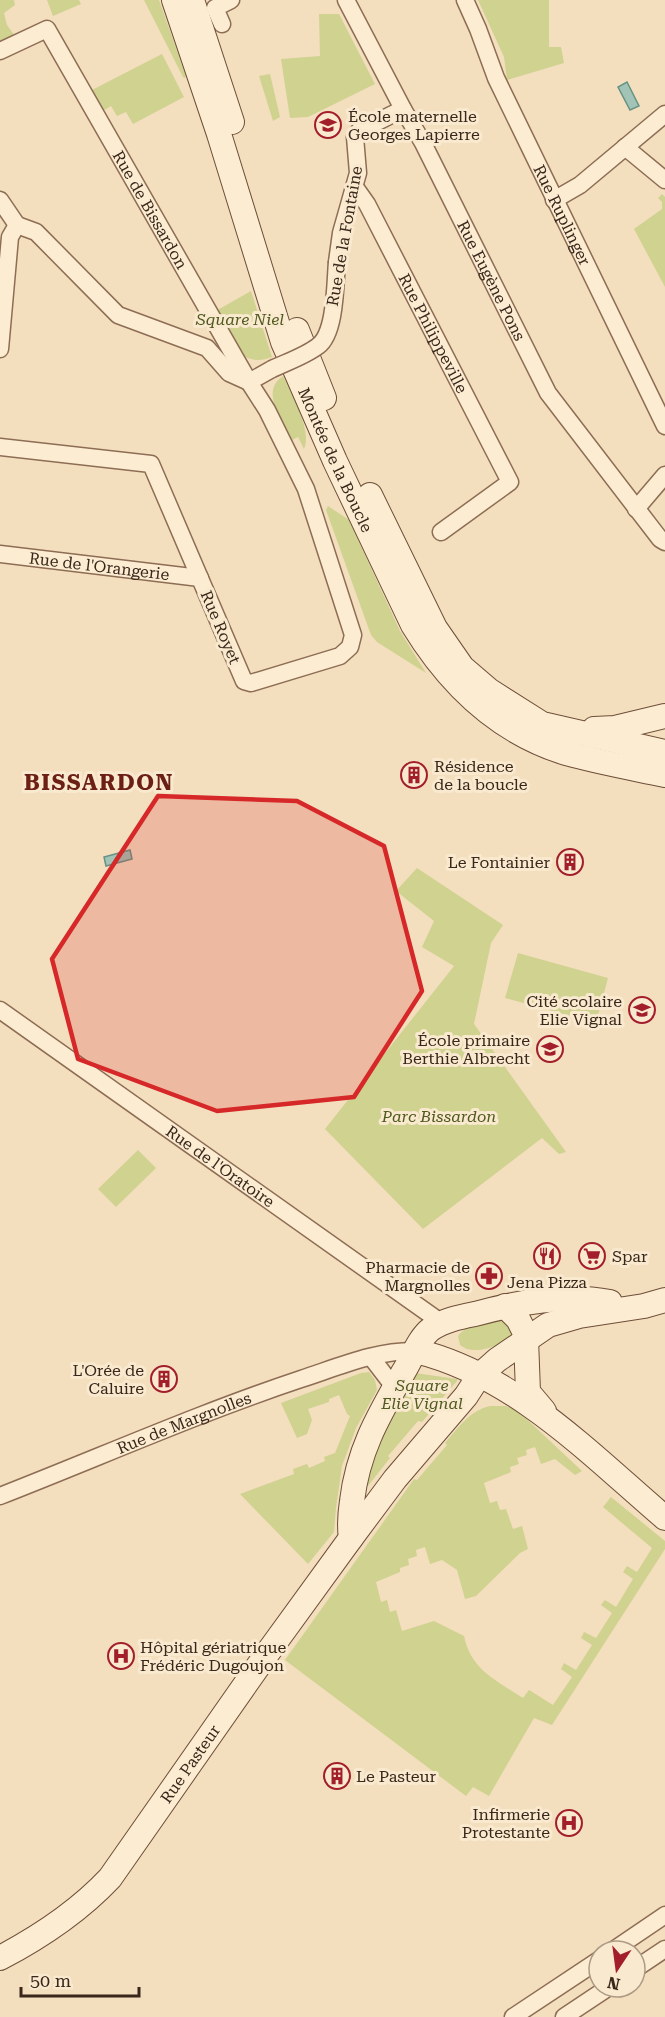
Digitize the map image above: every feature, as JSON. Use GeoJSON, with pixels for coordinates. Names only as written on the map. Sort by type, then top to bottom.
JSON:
{"type":"FeatureCollection","features":[{"type":"Feature","properties":{"kind":"street","name":"Montée de la Boucle"},"geometry":{"type":"LineString","coordinates":[[174,0],[219,134],[275,316],[296,373],[409,615],[428,649],[464,693],[511,728],[534,741],[566,753],[665,775]]}},
{"type":"Feature","properties":{"kind":"street","name":"Montée de la Boucle"},"geometry":{"type":"LineString","coordinates":[[192,0],[297,330],[323,397],[444,644],[462,667],[490,691],[542,724],[665,752]]}},
{"type":"Feature","properties":{"kind":"street"},"geometry":{"type":"LineString","coordinates":[[222,24],[215,8],[231,0]]}},
{"type":"Feature","properties":{"kind":"street","name":"Rue Eugène Pons"},"geometry":{"type":"LineString","coordinates":[[346,0],[423,143],[548,393],[636,509],[665,542]]}},
{"type":"Feature","properties":{"kind":"street","name":"Rue Ruplinger"},"geometry":{"type":"LineString","coordinates":[[465,0],[496,78],[665,426]]}},
{"type":"Feature","properties":{"kind":"street","name":"Rue de Bissardon"},"geometry":{"type":"LineString","coordinates":[[0,51],[47,29],[279,433]]}},
{"type":"Feature","properties":{"kind":"street","name":"Rue de la Fontaine"},"geometry":{"type":"LineString","coordinates":[[249,382],[318,346],[324,340],[330,328],[341,233],[358,173],[355,137],[359,131],[404,109]]}},
{"type":"Feature","properties":{"kind":"street"},"geometry":{"type":"LineString","coordinates":[[554,200],[580,185],[665,114]]}},
{"type":"Feature","properties":{"kind":"street"},"geometry":{"type":"LineString","coordinates":[[625,147],[665,180]]}},
{"type":"Feature","properties":{"kind":"street","name":"Rue Philippeville"},"geometry":{"type":"LineString","coordinates":[[355,187],[367,204],[510,482],[441,532]]}},
{"type":"Feature","properties":{"kind":"street"},"geometry":{"type":"LineString","coordinates":[[0,200],[17,225],[36,232],[118,315],[207,348],[229,373],[249,382]]}},
{"type":"Feature","properties":{"kind":"street"},"geometry":{"type":"LineString","coordinates":[[0,349],[10,237],[17,225]]}},
{"type":"Feature","properties":{"kind":"street","name":"Rue Royet"},"geometry":{"type":"LineString","coordinates":[[0,447],[151,464],[244,681],[251,683],[340,656],[350,647],[353,635],[306,489],[279,433]]}},
{"type":"Feature","properties":{"kind":"street"},"geometry":{"type":"LineString","coordinates":[[636,509],[665,474]]}},
{"type":"Feature","properties":{"kind":"street","name":"Rue de l'Orangerie"},"geometry":{"type":"LineString","coordinates":[[0,554],[200,578]]}},
{"type":"Feature","properties":{"kind":"street"},"geometry":{"type":"LineString","coordinates":[[517,708],[549,720],[595,729],[615,728],[665,716]]}},
{"type":"Feature","properties":{"kind":"street","name":"Rue de l'Oratoire"},"geometry":{"type":"LineString","coordinates":[[0,1010],[442,1323]]}},
{"type":"Feature","properties":{"kind":"street"},"geometry":{"type":"LineString","coordinates":[[351,1538],[350,1519],[360,1459],[394,1387],[430,1329],[442,1323],[505,1306],[538,1300],[582,1299],[627,1307]]}},
{"type":"Feature","properties":{"kind":"street"},"geometry":{"type":"LineString","coordinates":[[479,1376],[497,1360],[548,1325],[579,1316],[644,1306],[665,1300]]}},
{"type":"Feature","properties":{"kind":"street"},"geometry":{"type":"LineString","coordinates":[[505,1306],[518,1319],[526,1340],[528,1392],[549,1418],[665,1518]]}},
{"type":"Feature","properties":{"kind":"street","name":"Rue de Margnolles"},"geometry":{"type":"LineString","coordinates":[[0,1496],[246,1399],[371,1357],[397,1351],[416,1351],[441,1357],[479,1376],[549,1418]]}},
{"type":"Feature","properties":{"kind":"street","name":"Rue de Margnolles"},"geometry":{"type":"LineString","coordinates":[[441,1357],[459,1353],[482,1355],[497,1360]]}},
{"type":"Feature","properties":{"kind":"street"},"geometry":{"type":"LineString","coordinates":[[371,1357],[394,1387]]}},
{"type":"Feature","properties":{"kind":"street","name":"Rue Pasteur"},"geometry":{"type":"LineString","coordinates":[[0,1958],[39,1936],[78,1908],[110,1878],[259,1664],[351,1538],[395,1479],[466,1396],[479,1376]]}},
{"type":"Feature","properties":{"kind":"street"},"geometry":{"type":"LineString","coordinates":[[630,1939],[665,1916]]}},
{"type":"Feature","properties":{"kind":"street"},"geometry":{"type":"LineString","coordinates":[[647,1961],[665,1949]]}},
{"type":"Feature","properties":{"kind":"street"},"geometry":{"type":"LineString","coordinates":[[513,2017],[587,1968]]}},
{"type":"Feature","properties":{"kind":"street"},"geometry":{"type":"LineString","coordinates":[[564,2017],[591,1999]]}},
{"type":"Feature","properties":{"kind":"highlighted area"},"geometry":{"type":"Polygon","coordinates":[[[158,796],[297,801],[384,846],[422,991],[354,1097],[217,1111],[78,1059],[52,959],[158,796]]]}},
{"type":"Feature","properties":{"kind":"green space"},"geometry":{"type":"Polygon","coordinates":[[[0,0],[14,0],[15,5],[4,13],[7,25],[15,36],[0,44],[0,0]]]}},
{"type":"Feature","properties":{"kind":"green space"},"geometry":{"type":"Polygon","coordinates":[[[47,0],[79,0],[81,4],[53,16],[47,0]]]}},
{"type":"Feature","properties":{"kind":"green space"},"geometry":{"type":"Polygon","coordinates":[[[144,0],[159,0],[185,78],[183,77],[144,0]]]}},
{"type":"Feature","properties":{"kind":"green space"},"geometry":{"type":"Polygon","coordinates":[[[478,0],[549,0],[549,47],[561,47],[564,63],[507,80],[504,57],[478,0]]]}},
{"type":"Feature","properties":{"kind":"green space"},"geometry":{"type":"Polygon","coordinates":[[[319,14],[339,14],[375,84],[308,117],[290,118],[281,59],[320,56],[319,14]]]}},
{"type":"Feature","properties":{"kind":"green space"},"geometry":{"type":"Polygon","coordinates":[[[162,54],[184,97],[133,124],[126,112],[117,116],[111,106],[103,111],[92,90],[162,54]]]}},
{"type":"Feature","properties":{"kind":"green space"},"geometry":{"type":"Polygon","coordinates":[[[270,74],[280,117],[273,121],[259,76],[270,74]]]}},
{"type":"Feature","properties":{"kind":"green space"},"geometry":{"type":"Polygon","coordinates":[[[662,194],[665,197],[665,287],[634,229],[662,209],[662,202],[658,198],[662,194]]]}},
{"type":"Feature","properties":{"kind":"green space","name":"Square Niel"},"geometry":{"type":"Polygon","coordinates":[[[251,291],[272,357],[263,360],[247,358],[239,353],[214,312],[251,291]]]}},
{"type":"Feature","properties":{"kind":"green space"},"geometry":{"type":"Polygon","coordinates":[[[283,376],[296,402],[306,433],[304,449],[298,437],[292,440],[275,407],[273,390],[276,382],[283,376]]]}},
{"type":"Feature","properties":{"kind":"green space"},"geometry":{"type":"Polygon","coordinates":[[[328,506],[349,520],[400,631],[426,673],[377,642],[371,635],[326,510],[328,506]]]}},
{"type":"Feature","properties":{"kind":"green space","name":"Parc Bissardon"},"geometry":{"type":"Polygon","coordinates":[[[417,868],[503,925],[491,943],[474,1024],[566,1152],[559,1154],[542,1138],[423,1229],[325,1129],[454,966],[422,947],[434,921],[396,891],[417,868]]]}},
{"type":"Feature","properties":{"kind":"green space"},"geometry":{"type":"Polygon","coordinates":[[[518,953],[608,978],[596,1023],[505,998],[518,953]]]}},
{"type":"Feature","properties":{"kind":"green space"},"geometry":{"type":"Polygon","coordinates":[[[138,1150],[156,1168],[116,1207],[98,1189],[138,1150]]]}},
{"type":"Feature","properties":{"kind":"green space"},"geometry":{"type":"Polygon","coordinates":[[[503,1319],[514,1328],[513,1337],[486,1349],[472,1350],[460,1345],[458,1336],[467,1328],[503,1319]]]}},
{"type":"Feature","properties":{"kind":"green space"},"geometry":{"type":"Polygon","coordinates":[[[369,1372],[375,1380],[377,1390],[356,1428],[342,1466],[334,1532],[308,1564],[240,1494],[294,1474],[293,1469],[307,1464],[309,1468],[325,1461],[324,1457],[335,1453],[350,1416],[339,1395],[329,1399],[329,1402],[308,1409],[312,1420],[307,1434],[297,1438],[281,1403],[369,1372]]]}},
{"type":"Feature","properties":{"kind":"green space","name":"Square Elie Vignal"},"geometry":{"type":"Polygon","coordinates":[[[415,1373],[457,1379],[457,1381],[422,1422],[418,1421],[388,1456],[390,1458],[364,1491],[365,1466],[415,1373]]]}},
{"type":"Feature","properties":{"kind":"green space"},"geometry":{"type":"Polygon","coordinates":[[[490,1406],[506,1406],[518,1411],[582,1471],[575,1475],[555,1459],[541,1464],[535,1447],[526,1450],[527,1455],[517,1458],[519,1464],[510,1467],[511,1472],[484,1483],[490,1503],[497,1501],[500,1510],[506,1509],[513,1529],[522,1526],[528,1549],[520,1553],[476,1596],[465,1599],[457,1570],[442,1560],[430,1564],[425,1547],[416,1550],[417,1556],[408,1559],[409,1565],[400,1568],[400,1572],[376,1582],[381,1602],[387,1600],[390,1612],[396,1610],[402,1631],[434,1621],[464,1636],[472,1658],[494,1679],[523,1698],[529,1690],[553,1705],[572,1677],[561,1669],[564,1663],[576,1670],[592,1645],[581,1638],[584,1632],[596,1638],[612,1613],[601,1605],[605,1600],[616,1607],[633,1579],[623,1572],[627,1566],[637,1572],[652,1548],[603,1507],[611,1497],[665,1541],[665,1549],[552,1725],[534,1718],[489,1796],[473,1787],[466,1796],[285,1660],[414,1479],[417,1480],[465,1420],[490,1406]]]}},
{"type":"Feature","properties":{"kind":"shaded area"},"geometry":{"type":"Polygon","coordinates":[[[627,82],[639,106],[630,110],[618,87],[627,82]]]}},
{"type":"Feature","properties":{"kind":"shaded area"},"geometry":{"type":"Polygon","coordinates":[[[130,850],[132,859],[106,866],[104,857],[130,850]]]}},
{"type":"Feature","properties":{"kind":"place","name":"École maternelle Georges Lapierre"},"geometry":{"type":"Point","coordinates":[328,125]}},
{"type":"Feature","properties":{"kind":"place","name":"Résidence de la boucle"},"geometry":{"type":"Point","coordinates":[414,775]}},
{"type":"Feature","properties":{"kind":"place","name":"Le Fontainier"},"geometry":{"type":"Point","coordinates":[570,862]}},
{"type":"Feature","properties":{"kind":"place","name":"Cité scolaire Elie Vignal"},"geometry":{"type":"Point","coordinates":[642,1010]}},
{"type":"Feature","properties":{"kind":"place","name":"École primaire Berthie Albrecht"},"geometry":{"type":"Point","coordinates":[550,1049]}},
{"type":"Feature","properties":{"kind":"place","name":"Jena Pizza"},"geometry":{"type":"Point","coordinates":[547,1256]}},
{"type":"Feature","properties":{"kind":"place","name":"Spar"},"geometry":{"type":"Point","coordinates":[592,1256]}},
{"type":"Feature","properties":{"kind":"place","name":"Pharmacie de Margnolles"},"geometry":{"type":"Point","coordinates":[489,1276]}},
{"type":"Feature","properties":{"kind":"place","name":"L'Orée de Caluire"},"geometry":{"type":"Point","coordinates":[164,1379]}},
{"type":"Feature","properties":{"kind":"place","name":"Hôpital gériatrique Frédéric Dugoujon"},"geometry":{"type":"Point","coordinates":[121,1656]}},
{"type":"Feature","properties":{"kind":"place","name":"Le Pasteur"},"geometry":{"type":"Point","coordinates":[337,1776]}},
{"type":"Feature","properties":{"kind":"place","name":"Infirmerie Protestante"},"geometry":{"type":"Point","coordinates":[569,1823]}},
{"type":"Feature","properties":{"kind":"district","name":"BISSARDON"},"geometry":{"type":"Point","coordinates":[99,782]}}]}
